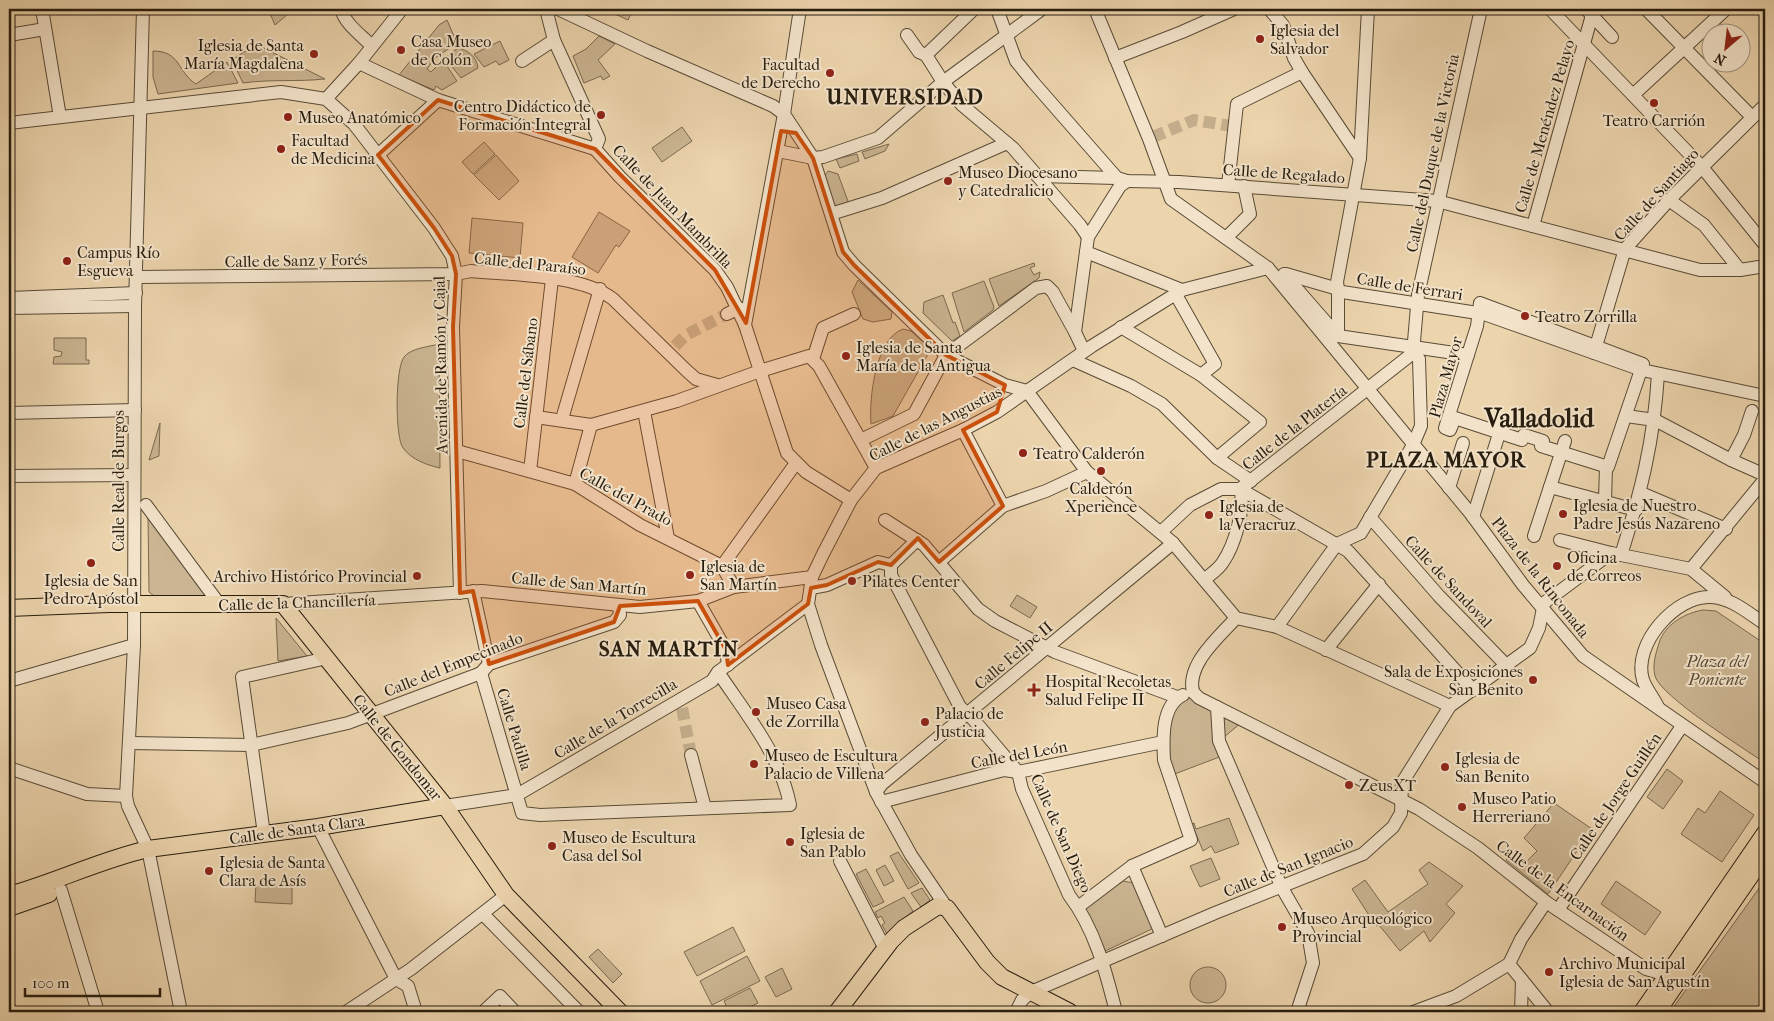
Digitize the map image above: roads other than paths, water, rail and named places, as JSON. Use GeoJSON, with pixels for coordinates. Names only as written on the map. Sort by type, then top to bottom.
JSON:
{"type":"FeatureCollection","features":[{"type":"Feature","properties":{"kind":"main road","name":"Calle de la Chancillería"},"geometry":{"type":"LineString","coordinates":[[9,608],[283,604]]}},
{"type":"Feature","properties":{"kind":"main road","name":"Calle de Gondomar"},"geometry":{"type":"LineString","coordinates":[[283,604],[445,806],[506,895],[617,1011]]}},
{"type":"Feature","properties":{"kind":"main road","name":"Calle de Santa Clara"},"geometry":{"type":"LineString","coordinates":[[9,895],[124,854],[148,849],[318,827],[445,806]]}},
{"type":"Feature","properties":{"kind":"main road"},"geometry":{"type":"LineString","coordinates":[[1657,1012],[1675,976],[1765,833]]}},
{"type":"Feature","properties":{"kind":"main road"},"geometry":{"type":"LineString","coordinates":[[9,908],[131,863],[148,849]]}},
{"type":"Feature","properties":{"kind":"main road"},"geometry":{"type":"LineString","coordinates":[[1642,1012],[1675,976],[1765,855]]}},
{"type":"Feature","properties":{"kind":"main road"},"geometry":{"type":"LineString","coordinates":[[837,1012],[904,928],[941,903],[994,970],[1002,977],[1070,1012]]}},
{"type":"Feature","properties":{"kind":"street"},"geometry":{"type":"LineString","coordinates":[[42,9],[60,117]]}},
{"type":"Feature","properties":{"kind":"street","name":"Calle Real de Burgos"},"geometry":{"type":"LineString","coordinates":[[143,9],[136,277],[134,645],[126,796],[128,806],[148,849],[181,1012]]}},
{"type":"Feature","properties":{"kind":"street"},"geometry":{"type":"LineString","coordinates":[[341,9],[343,15],[354,29],[372,46]]}},
{"type":"Feature","properties":{"kind":"street"},"geometry":{"type":"LineString","coordinates":[[9,123],[282,92],[326,99],[360,63],[402,9]]}},
{"type":"Feature","properties":{"kind":"street","name":"Calle de Juan Mambrilla"},"geometry":{"type":"LineString","coordinates":[[546,9],[554,40],[598,139],[595,149],[620,177],[715,270],[728,287],[733,311],[746,325],[787,453],[796,463]]}},
{"type":"Feature","properties":{"kind":"street"},"geometry":{"type":"LineString","coordinates":[[558,9],[647,51],[773,106],[784,114],[812,158],[843,252],[854,265],[946,355],[1005,385],[1027,391],[1087,472],[1173,543],[1236,618],[1278,628],[1450,706],[1530,648],[1539,628],[1544,602],[1616,554],[1636,510],[1641,493],[1655,420],[1658,374]]}},
{"type":"Feature","properties":{"kind":"street"},"geometry":{"type":"LineString","coordinates":[[746,325],[782,131],[800,9]]}},
{"type":"Feature","properties":{"kind":"street"},"geometry":{"type":"LineString","coordinates":[[926,55],[974,9]]}},
{"type":"Feature","properties":{"kind":"street"},"geometry":{"type":"LineString","coordinates":[[998,9],[1016,61],[1122,179],[1120,186],[1088,236],[1075,332]]}},
{"type":"Feature","properties":{"kind":"street"},"geometry":{"type":"LineString","coordinates":[[778,151],[812,158],[823,157],[878,138],[899,122],[943,82],[1042,9]]}},
{"type":"Feature","properties":{"kind":"street"},"geometry":{"type":"LineString","coordinates":[[1095,9],[1151,138],[1171,199],[1179,207],[1276,273],[1338,336],[1414,349],[1468,355]]}},
{"type":"Feature","properties":{"kind":"street"},"geometry":{"type":"LineString","coordinates":[[1115,58],[1234,9]]}},
{"type":"Feature","properties":{"kind":"street"},"geometry":{"type":"LineString","coordinates":[[1269,9],[1283,25],[1302,72],[1360,158]]}},
{"type":"Feature","properties":{"kind":"street"},"geometry":{"type":"LineString","coordinates":[[1338,336],[1337,282],[1355,194],[1360,158],[1368,9]]}},
{"type":"Feature","properties":{"kind":"street","name":"Calle del Duque de la Victoria"},"geometry":{"type":"LineString","coordinates":[[1337,544],[1361,533],[1413,445],[1421,426],[1419,359],[1414,349],[1417,305],[1481,9]]}},
{"type":"Feature","properties":{"kind":"street"},"geometry":{"type":"LineString","coordinates":[[1550,9],[1702,167],[1765,245]]}},
{"type":"Feature","properties":{"kind":"street"},"geometry":{"type":"LineString","coordinates":[[1646,9],[1752,117]]}},
{"type":"Feature","properties":{"kind":"street"},"geometry":{"type":"LineString","coordinates":[[1633,96],[1726,9]]}},
{"type":"Feature","properties":{"kind":"street"},"geometry":{"type":"LineString","coordinates":[[1592,11],[1612,37]]}},
{"type":"Feature","properties":{"kind":"street","name":"Calle de Menéndez Pelayo"},"geometry":{"type":"LineString","coordinates":[[1533,226],[1592,11]]}},
{"type":"Feature","properties":{"kind":"street"},"geometry":{"type":"LineString","coordinates":[[9,35],[45,29]]}},
{"type":"Feature","properties":{"kind":"street"},"geometry":{"type":"LineString","coordinates":[[907,35],[919,52],[926,55],[943,82],[962,105],[1007,143],[1039,176],[1088,236]]}},
{"type":"Feature","properties":{"kind":"street"},"geometry":{"type":"LineString","coordinates":[[522,61],[554,40]]}},
{"type":"Feature","properties":{"kind":"street"},"geometry":{"type":"LineString","coordinates":[[360,63],[438,100],[595,149]]}},
{"type":"Feature","properties":{"kind":"street"},"geometry":{"type":"LineString","coordinates":[[1228,185],[1233,126],[1238,104],[1302,72]]}},
{"type":"Feature","properties":{"kind":"street","name":"Avenida de Ramón y Cajal"},"geometry":{"type":"LineString","coordinates":[[326,99],[354,124],[434,228],[452,256],[456,274],[453,327],[457,451],[466,592]]}},
{"type":"Feature","properties":{"kind":"street"},"geometry":{"type":"LineString","coordinates":[[378,155],[438,100]]}},
{"type":"Feature","properties":{"kind":"street","name":"Calle de Santiago"},"geometry":{"type":"LineString","coordinates":[[1595,350],[1625,249],[1669,200],[1765,105]]}},
{"type":"Feature","properties":{"kind":"street"},"geometry":{"type":"LineString","coordinates":[[782,131],[796,133]]}},
{"type":"Feature","properties":{"kind":"street"},"geometry":{"type":"LineString","coordinates":[[832,214],[882,198],[1007,143]]}},
{"type":"Feature","properties":{"kind":"street","name":"Calle de Regalado"},"geometry":{"type":"LineString","coordinates":[[1039,176],[1244,186],[1438,201],[1625,249],[1640,256],[1700,270],[1740,270],[1765,266]]}},
{"type":"Feature","properties":{"kind":"street"},"geometry":{"type":"LineString","coordinates":[[1226,238],[1250,214],[1244,186]]}},
{"type":"Feature","properties":{"kind":"street"},"geometry":{"type":"LineString","coordinates":[[1669,200],[1704,225],[1740,270]]}},
{"type":"Feature","properties":{"kind":"street"},"geometry":{"type":"LineString","coordinates":[[1086,252],[1179,292],[1215,364],[1201,375]]}},
{"type":"Feature","properties":{"kind":"street","name":"Calle del Paraíso"},"geometry":{"type":"LineString","coordinates":[[456,274],[471,271],[552,279],[579,282],[600,289],[672,350],[687,371],[696,379],[717,386]]}},
{"type":"Feature","properties":{"kind":"street","name":"Calle de Ferrari"},"geometry":{"type":"LineString","coordinates":[[1276,273],[1338,289],[1342,292],[1479,313]]}},
{"type":"Feature","properties":{"kind":"street","name":"Calle de las Angustias"},"geometry":{"type":"LineString","coordinates":[[941,903],[878,797],[821,645],[808,604],[811,583],[851,500],[876,468],[963,430],[997,412],[1084,351],[1179,292],[1276,273]]}},
{"type":"Feature","properties":{"kind":"street","name":"Plaza de la Rinconada"},"geometry":{"type":"LineString","coordinates":[[1276,273],[1356,376],[1473,517],[1542,607],[1583,656],[1660,709]]}},
{"type":"Feature","properties":{"kind":"street","name":"Calle de Sanz y Forés"},"geometry":{"type":"LineString","coordinates":[[136,277],[456,274]]}},
{"type":"Feature","properties":{"kind":"street","name":"Calle del Sábano"},"geometry":{"type":"LineString","coordinates":[[530,471],[552,279]]}},
{"type":"Feature","properties":{"kind":"street"},"geometry":{"type":"LineString","coordinates":[[861,440],[914,414],[946,355],[1036,288],[1047,286],[1052,292],[1084,351]]}},
{"type":"Feature","properties":{"kind":"street"},"geometry":{"type":"LineString","coordinates":[[562,419],[600,289]]}},
{"type":"Feature","properties":{"kind":"street"},"geometry":{"type":"LineString","coordinates":[[9,298],[136,300]]}},
{"type":"Feature","properties":{"kind":"street"},"geometry":{"type":"LineString","coordinates":[[9,308],[136,300]]}},
{"type":"Feature","properties":{"kind":"street"},"geometry":{"type":"LineString","coordinates":[[1479,313],[1480,303],[1595,350],[1643,364],[1608,468],[1606,466],[1605,501]]}},
{"type":"Feature","properties":{"kind":"street","name":"Plaza Mayor"},"geometry":{"type":"LineString","coordinates":[[1479,313],[1445,428],[1450,430],[1455,418],[1501,426],[1522,440],[1524,434],[1543,441],[1541,446],[1563,447],[1606,466]]}},
{"type":"Feature","properties":{"kind":"street"},"geometry":{"type":"LineString","coordinates":[[813,359],[822,328],[854,314]]}},
{"type":"Feature","properties":{"kind":"street"},"geometry":{"type":"LineString","coordinates":[[1121,327],[1201,375],[1260,422],[1217,458]]}},
{"type":"Feature","properties":{"kind":"street","name":"Calle de la Platería"},"geometry":{"type":"LineString","coordinates":[[1240,489],[1368,390],[1414,349]]}},
{"type":"Feature","properties":{"kind":"street"},"geometry":{"type":"LineString","coordinates":[[536,417],[562,419],[591,425],[677,401],[803,356],[813,359],[876,468]]}},
{"type":"Feature","properties":{"kind":"street"},"geometry":{"type":"LineString","coordinates":[[1073,360],[1130,386],[1162,404],[1217,458],[1251,481]]}},
{"type":"Feature","properties":{"kind":"street"},"geometry":{"type":"LineString","coordinates":[[1642,370],[1757,400],[1733,462]]}},
{"type":"Feature","properties":{"kind":"street"},"geometry":{"type":"LineString","coordinates":[[677,401],[686,391],[688,385],[687,371]]}},
{"type":"Feature","properties":{"kind":"street"},"geometry":{"type":"LineString","coordinates":[[997,412],[1003,400],[1005,385]]}},
{"type":"Feature","properties":{"kind":"street"},"geometry":{"type":"LineString","coordinates":[[9,413],[135,410]]}},
{"type":"Feature","properties":{"kind":"street"},"geometry":{"type":"LineString","coordinates":[[644,411],[668,538]]}},
{"type":"Feature","properties":{"kind":"street"},"geometry":{"type":"LineString","coordinates":[[1626,416],[1655,420],[1733,462],[1765,475]]}},
{"type":"Feature","properties":{"kind":"street"},"geometry":{"type":"LineString","coordinates":[[575,484],[591,425]]}},
{"type":"Feature","properties":{"kind":"street"},"geometry":{"type":"LineString","coordinates":[[1473,517],[1501,426]]}},
{"type":"Feature","properties":{"kind":"street"},"geometry":{"type":"LineString","coordinates":[[963,430],[1003,506]]}},
{"type":"Feature","properties":{"kind":"street"},"geometry":{"type":"LineString","coordinates":[[1449,488],[1463,443]]}},
{"type":"Feature","properties":{"kind":"street"},"geometry":{"type":"LineString","coordinates":[[1534,536],[1563,447]]}},
{"type":"Feature","properties":{"kind":"street","name":"Calle del Prado"},"geometry":{"type":"LineString","coordinates":[[457,451],[575,484],[640,525],[722,566]]}},
{"type":"Feature","properties":{"kind":"street"},"geometry":{"type":"LineString","coordinates":[[734,587],[722,566],[796,463],[827,486],[851,500]]}},
{"type":"Feature","properties":{"kind":"street"},"geometry":{"type":"LineString","coordinates":[[939,562],[1003,506],[1046,491],[1087,472]]}},
{"type":"Feature","properties":{"kind":"street"},"geometry":{"type":"LineString","coordinates":[[9,476],[134,474]]}},
{"type":"Feature","properties":{"kind":"street"},"geometry":{"type":"LineString","coordinates":[[1691,569],[1726,529],[1765,479]]}},
{"type":"Feature","properties":{"kind":"street"},"geometry":{"type":"LineString","coordinates":[[1550,487],[1636,510]]}},
{"type":"Feature","properties":{"kind":"street"},"geometry":{"type":"LineString","coordinates":[[1161,532],[1190,505],[1221,489],[1240,489],[1348,551],[1473,690]]}},
{"type":"Feature","properties":{"kind":"street"},"geometry":{"type":"LineString","coordinates":[[1205,579],[1223,563],[1242,510],[1243,498],[1240,489]]}},
{"type":"Feature","properties":{"kind":"street"},"geometry":{"type":"LineString","coordinates":[[1641,493],[1726,529]]}},
{"type":"Feature","properties":{"kind":"street","name":"Calle Real de Burgos"},"geometry":{"type":"LineString","coordinates":[[146,505],[220,605]]}},
{"type":"Feature","properties":{"kind":"street","name":"Calle de Sandoval"},"geometry":{"type":"LineString","coordinates":[[1370,517],[1439,596],[1506,665]]}},
{"type":"Feature","properties":{"kind":"street"},"geometry":{"type":"LineString","coordinates":[[886,520],[916,540],[939,562],[978,609],[995,621],[1047,648],[1177,697],[1193,692],[1191,684],[1200,659],[1236,618]]}},
{"type":"Feature","properties":{"kind":"street"},"geometry":{"type":"LineString","coordinates":[[916,540],[891,566],[891,574],[960,708],[1018,772]]}},
{"type":"Feature","properties":{"kind":"street"},"geometry":{"type":"LineString","coordinates":[[1560,540],[1616,554],[1691,569],[1729,600],[1765,624]]}},
{"type":"Feature","properties":{"kind":"street","name":"Calle Felipe II"},"geometry":{"type":"LineString","coordinates":[[878,797],[882,784],[1173,543]]}},
{"type":"Feature","properties":{"kind":"street"},"geometry":{"type":"LineString","coordinates":[[1278,628],[1337,544]]}},
{"type":"Feature","properties":{"kind":"street","name":"Calle de San Martín"},"geometry":{"type":"LineString","coordinates":[[466,592],[482,590],[640,607],[698,601],[734,587],[811,583],[826,585],[871,567],[878,562],[891,566]]}},
{"type":"Feature","properties":{"kind":"street"},"geometry":{"type":"LineString","coordinates":[[1326,650],[1379,584]]}},
{"type":"Feature","properties":{"kind":"street","name":"Calle de la Chancillería"},"geometry":{"type":"LineString","coordinates":[[283,604],[466,592]]}},
{"type":"Feature","properties":{"kind":"street","name":"Calle Padilla"},"geometry":{"type":"LineString","coordinates":[[466,592],[522,813],[540,815],[705,808]]}},
{"type":"Feature","properties":{"kind":"street"},"geometry":{"type":"LineString","coordinates":[[1729,600],[1711,597],[1696,598],[1667,616],[1658,626],[1644,656],[1643,679],[1660,709],[1765,782]]}},
{"type":"Feature","properties":{"kind":"street"},"geometry":{"type":"LineString","coordinates":[[691,755],[705,808],[790,805],[787,787],[772,751],[723,668],[726,650],[698,601]]}},
{"type":"Feature","properties":{"kind":"street","name":"Calle de la Torrecilla"},"geometry":{"type":"LineString","coordinates":[[445,806],[517,795],[681,703],[712,681],[723,668],[808,604]]}},
{"type":"Feature","properties":{"kind":"street","name":"Calle del Empecinado"},"geometry":{"type":"LineString","coordinates":[[129,743],[251,745],[348,723],[485,668],[614,622],[620,615],[619,606]]}},
{"type":"Feature","properties":{"kind":"street"},"geometry":{"type":"LineString","coordinates":[[9,682],[134,645]]}},
{"type":"Feature","properties":{"kind":"street"},"geometry":{"type":"LineString","coordinates":[[264,834],[242,677],[327,658]]}},
{"type":"Feature","properties":{"kind":"street","name":"Calle de la Encarnación"},"geometry":{"type":"LineString","coordinates":[[1193,692],[1199,698],[1419,809],[1478,848],[1546,902],[1650,972],[1675,976]]}},
{"type":"Feature","properties":{"kind":"street"},"geometry":{"type":"LineString","coordinates":[[1078,907],[1132,866],[1191,840],[1164,760],[1163,742],[1166,719],[1177,697]]}},
{"type":"Feature","properties":{"kind":"street","name":"Calle de San Ignacio"},"geometry":{"type":"LineString","coordinates":[[1103,962],[1363,854],[1393,827],[1401,813],[1402,783],[1450,706]]}},
{"type":"Feature","properties":{"kind":"street"},"geometry":{"type":"LineString","coordinates":[[1217,707],[1219,741],[1282,888],[1308,933],[1313,954],[1311,975],[1297,1012]]}},
{"type":"Feature","properties":{"kind":"street","name":"Calle de Jorge Guillén"},"geometry":{"type":"LineString","coordinates":[[1558,910],[1682,726]]}},
{"type":"Feature","properties":{"kind":"street","name":"Calle del León"},"geometry":{"type":"LineString","coordinates":[[878,797],[1004,770],[1018,772],[1163,742]]}},
{"type":"Feature","properties":{"kind":"street"},"geometry":{"type":"LineString","coordinates":[[9,768],[87,794],[126,796]]}},
{"type":"Feature","properties":{"kind":"street","name":"Calle de San Diego"},"geometry":{"type":"LineString","coordinates":[[1018,772],[1022,789],[1069,895],[1078,907],[1103,962]]}},
{"type":"Feature","properties":{"kind":"street"},"geometry":{"type":"LineString","coordinates":[[318,827],[396,978],[408,986],[416,1012]]}},
{"type":"Feature","properties":{"kind":"street"},"geometry":{"type":"LineString","coordinates":[[840,861],[882,955],[842,1012]]}},
{"type":"Feature","properties":{"kind":"street"},"geometry":{"type":"LineString","coordinates":[[1132,866],[1162,936]]}},
{"type":"Feature","properties":{"kind":"street"},"geometry":{"type":"LineString","coordinates":[[61,890],[98,1012]]}},
{"type":"Feature","properties":{"kind":"street"},"geometry":{"type":"LineString","coordinates":[[346,1012],[396,978],[506,895]]}},
{"type":"Feature","properties":{"kind":"street"},"geometry":{"type":"LineString","coordinates":[[1413,1012],[1456,996],[1509,964],[1521,939],[1546,902]]}},
{"type":"Feature","properties":{"kind":"street"},"geometry":{"type":"LineString","coordinates":[[483,914],[579,1012]]}},
{"type":"Feature","properties":{"kind":"street"},"geometry":{"type":"LineString","coordinates":[[1016,1012],[1022,1000],[1031,992],[1103,962],[1116,1012]]}},
{"type":"Feature","properties":{"kind":"street"},"geometry":{"type":"LineString","coordinates":[[1509,964],[1548,1012]]}},
{"type":"Feature","properties":{"kind":"street"},"geometry":{"type":"LineString","coordinates":[[1521,1012],[1522,980]]}},
{"type":"Feature","properties":{"kind":"street"},"geometry":{"type":"LineString","coordinates":[[483,1012],[500,996],[515,1012]]}},
{"type":"Feature","properties":{"kind":"street"},"geometry":{"type":"LineString","coordinates":[[9,1008],[10,1012]]}},
{"type":"Feature","properties":{"kind":"tunnel"},"geometry":{"type":"LineString","coordinates":[[1153,137],[1194,120],[1232,126]]}},
{"type":"Feature","properties":{"kind":"tunnel"},"geometry":{"type":"LineString","coordinates":[[675,346],[686,335],[727,314]]}},
{"type":"Feature","properties":{"kind":"tunnel"},"geometry":{"type":"LineString","coordinates":[[682,708],[691,755]]}},
{"type":"Feature","properties":{"kind":"place","name":"Iglesia del Salvador"},"geometry":{"type":"Point","coordinates":[1260,39]}},
{"type":"Feature","properties":{"kind":"place","name":"Casa Museo de Colón"},"geometry":{"type":"Point","coordinates":[401,50]}},
{"type":"Feature","properties":{"kind":"place","name":"Iglesia de Santa María Magdalena"},"geometry":{"type":"Point","coordinates":[314,54]}},
{"type":"Feature","properties":{"kind":"place","name":"Facultad de Derecho"},"geometry":{"type":"Point","coordinates":[830,73]}},
{"type":"Feature","properties":{"kind":"place","name":"Teatro Carrión"},"geometry":{"type":"Point","coordinates":[1654,103]}},
{"type":"Feature","properties":{"kind":"place","name":"Centro Didáctico de Formación Integral"},"geometry":{"type":"Point","coordinates":[601,115]}},
{"type":"Feature","properties":{"kind":"place","name":"Museo Anatómico"},"geometry":{"type":"Point","coordinates":[288,117]}},
{"type":"Feature","properties":{"kind":"place","name":"Facultad de Medicina"},"geometry":{"type":"Point","coordinates":[281,149]}},
{"type":"Feature","properties":{"kind":"place","name":"Museo Diocesano y Catedralicio"},"geometry":{"type":"Point","coordinates":[948,181]}},
{"type":"Feature","properties":{"kind":"place","name":"Campus Río Esgueva"},"geometry":{"type":"Point","coordinates":[67,261]}},
{"type":"Feature","properties":{"kind":"place","name":"Teatro Zorrilla"},"geometry":{"type":"Point","coordinates":[1525,316]}},
{"type":"Feature","properties":{"kind":"place","name":"Iglesia de Santa María de la Antigua"},"geometry":{"type":"Point","coordinates":[846,356]}},
{"type":"Feature","properties":{"kind":"place","name":"Teatro Calderón"},"geometry":{"type":"Point","coordinates":[1023,453]}},
{"type":"Feature","properties":{"kind":"place","name":"Calderón Xperience"},"geometry":{"type":"Point","coordinates":[1101,471]}},
{"type":"Feature","properties":{"kind":"place","name":"Iglesia de Nuestro Padre Jesús Nazareno"},"geometry":{"type":"Point","coordinates":[1563,514]}},
{"type":"Feature","properties":{"kind":"place","name":"Iglesia de la Veracruz"},"geometry":{"type":"Point","coordinates":[1209,515]}},
{"type":"Feature","properties":{"kind":"place","name":"Iglesia de San Pedro Apóstol"},"geometry":{"type":"Point","coordinates":[91,563]}},
{"type":"Feature","properties":{"kind":"place","name":"Oficina de Correos"},"geometry":{"type":"Point","coordinates":[1557,566]}},
{"type":"Feature","properties":{"kind":"place","name":"Iglesia de San Martín"},"geometry":{"type":"Point","coordinates":[690,575]}},
{"type":"Feature","properties":{"kind":"place","name":"Archivo Histórico Provincial"},"geometry":{"type":"Point","coordinates":[417,576]}},
{"type":"Feature","properties":{"kind":"place","name":"Pilates Center"},"geometry":{"type":"Point","coordinates":[852,581]}},
{"type":"Feature","properties":{"kind":"place","name":"Sala de Exposiciones San Benito"},"geometry":{"type":"Point","coordinates":[1533,680]}},
{"type":"Feature","properties":{"kind":"place","name":"Hospital Recoletas Salud Felipe II"},"geometry":{"type":"Point","coordinates":[1034,690]}},
{"type":"Feature","properties":{"kind":"place","name":"Museo Casa de Zorrilla"},"geometry":{"type":"Point","coordinates":[756,712]}},
{"type":"Feature","properties":{"kind":"place","name":"Palacio de Justicia"},"geometry":{"type":"Point","coordinates":[925,722]}},
{"type":"Feature","properties":{"kind":"place","name":"Museo de Escultura Palacio de Villena"},"geometry":{"type":"Point","coordinates":[754,764]}},
{"type":"Feature","properties":{"kind":"place","name":"Iglesia de San Benito"},"geometry":{"type":"Point","coordinates":[1445,767]}},
{"type":"Feature","properties":{"kind":"place","name":"ZeusXT"},"geometry":{"type":"Point","coordinates":[1349,785]}},
{"type":"Feature","properties":{"kind":"place","name":"Museo Patio Herreriano"},"geometry":{"type":"Point","coordinates":[1462,807]}},
{"type":"Feature","properties":{"kind":"place","name":"Iglesia de San Pablo"},"geometry":{"type":"Point","coordinates":[790,842]}},
{"type":"Feature","properties":{"kind":"place","name":"Museo de Escultura Casa del Sol"},"geometry":{"type":"Point","coordinates":[552,846]}},
{"type":"Feature","properties":{"kind":"place","name":"Iglesia de Santa Clara de Asís"},"geometry":{"type":"Point","coordinates":[209,871]}},
{"type":"Feature","properties":{"kind":"place","name":"Museo Arqueológico Provincial"},"geometry":{"type":"Point","coordinates":[1282,927]}},
{"type":"Feature","properties":{"kind":"place","name":"Archivo Municipal Iglesia de San Agustín"},"geometry":{"type":"Point","coordinates":[1549,972]}},
{"type":"Feature","properties":{"kind":"district","name":"UNIVERSIDAD"},"geometry":{"type":"Point","coordinates":[905,97]}},
{"type":"Feature","properties":{"kind":"district","name":"Valladolid"},"geometry":{"type":"Point","coordinates":[1539,418]}},
{"type":"Feature","properties":{"kind":"district","name":"PLAZA MAYOR"},"geometry":{"type":"Point","coordinates":[1446,460]}},
{"type":"Feature","properties":{"kind":"district","name":"SAN MARTÍN"},"geometry":{"type":"Point","coordinates":[669,649]}},
{"type":"Feature","properties":{"kind":"park label","name":"Plaza del Poniente"},"geometry":{"type":"Point","coordinates":[1717,670]}}]}
